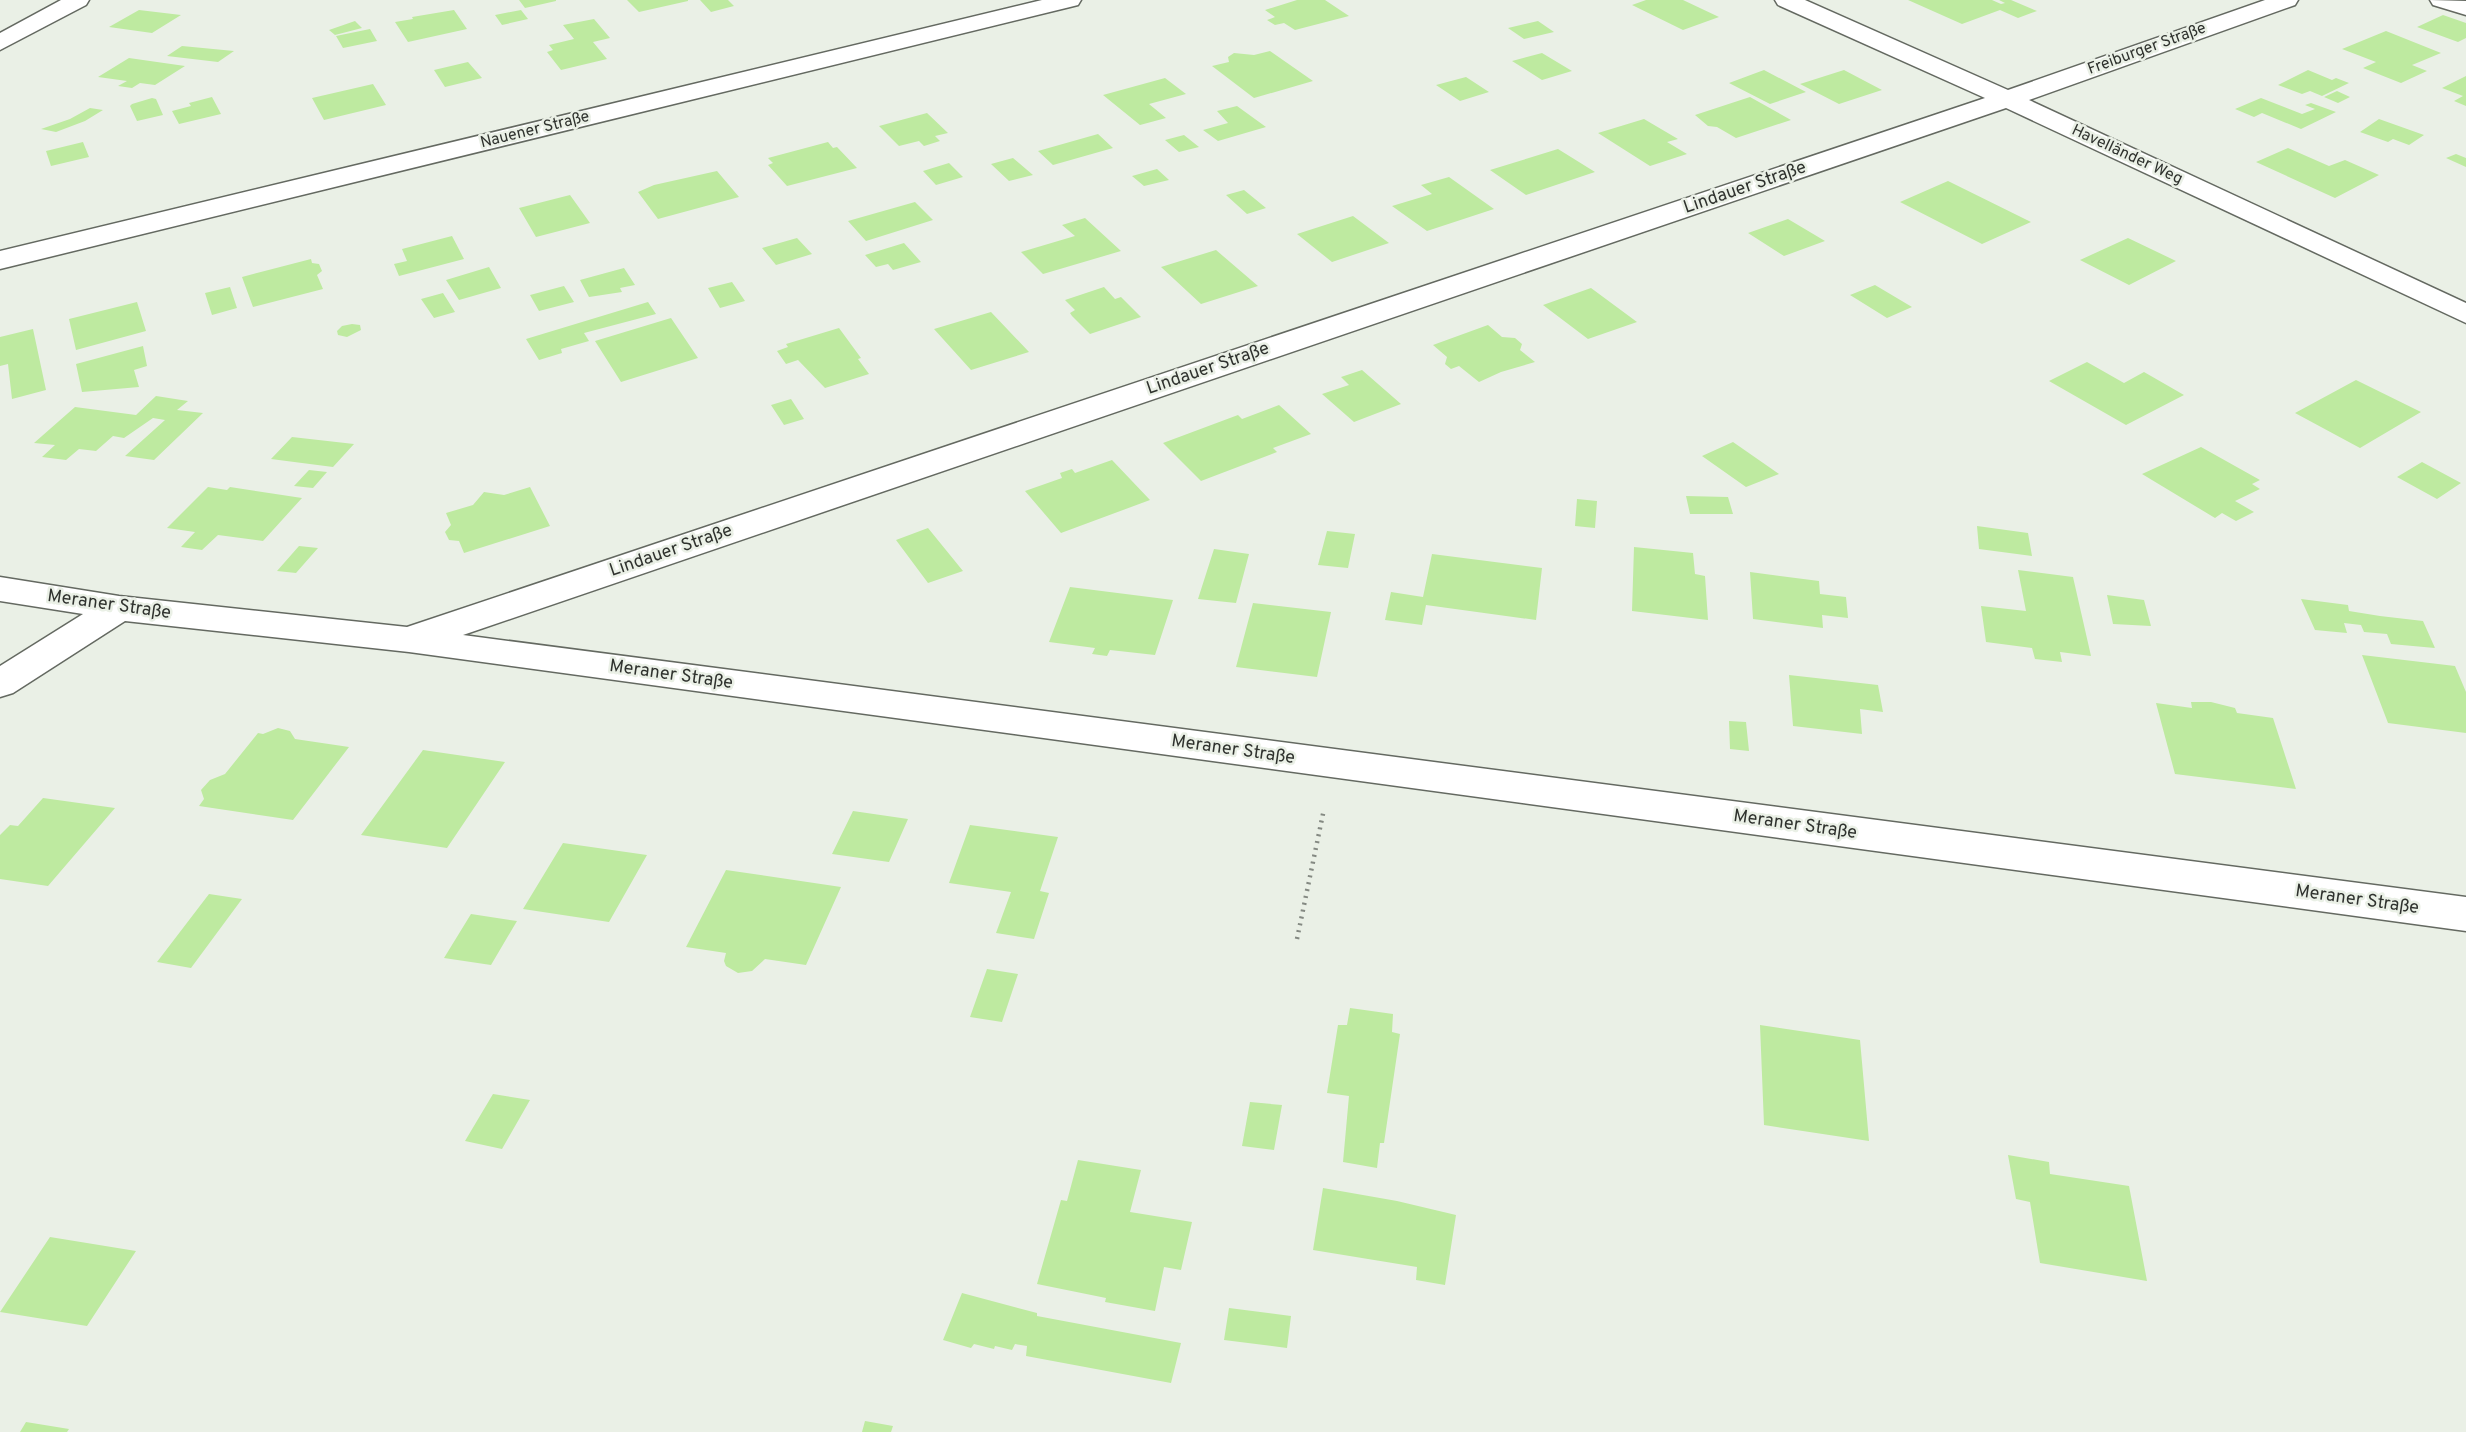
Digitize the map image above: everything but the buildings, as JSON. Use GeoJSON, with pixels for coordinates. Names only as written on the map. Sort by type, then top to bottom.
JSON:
{"type":"FeatureCollection","features":[{"type":"Feature","properties":{"kind":"street"},"geometry":{"type":"LineString","coordinates":[[0,43],[78,0]]}},
{"type":"Feature","properties":{"kind":"street","name":"Nauener Straße"},"geometry":{"type":"LineString","coordinates":[[0,260],[1070,0]]}},
{"type":"Feature","properties":{"kind":"street","name":"Havelländer Weg"},"geometry":{"type":"LineString","coordinates":[[1786,0],[2007,99],[2466,314]]}},
{"type":"Feature","properties":{"kind":"street","name":"Freiburger Straße"},"geometry":{"type":"LineString","coordinates":[[2007,99],[2287,0]]}},
{"type":"Feature","properties":{"kind":"street"},"geometry":{"type":"LineString","coordinates":[[2441,0],[2466,8]]}},
{"type":"Feature","properties":{"kind":"street","name":"Lindauer Straße"},"geometry":{"type":"LineString","coordinates":[[409,640],[2007,99]]}},
{"type":"Feature","properties":{"kind":"street","name":"Meraner Straße"},"geometry":{"type":"LineString","coordinates":[[0,589],[118,608],[409,640],[2466,914]]}},
{"type":"Feature","properties":{"kind":"street"},"geometry":{"type":"LineString","coordinates":[[0,684],[118,608]]}},
{"type":"Feature","properties":{"kind":"path"},"geometry":{"type":"LineString","coordinates":[[1297,939],[1334,763]]}}]}
